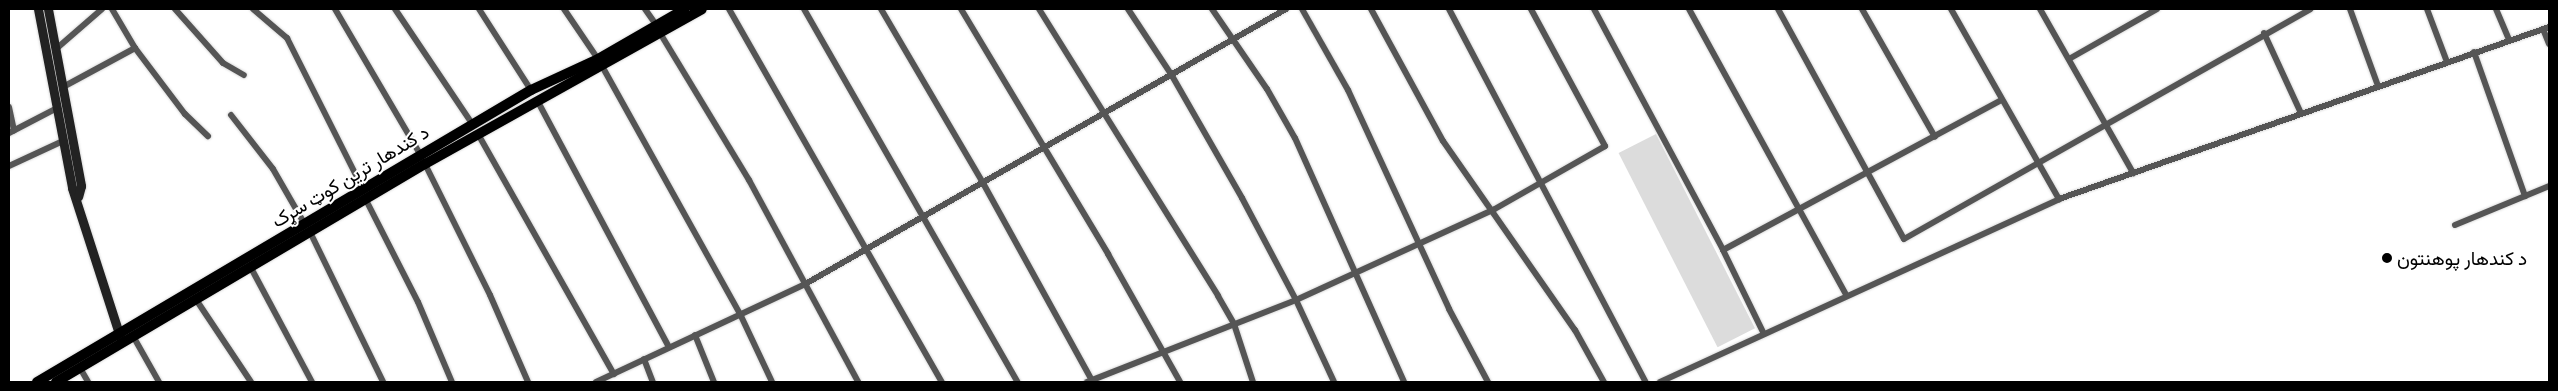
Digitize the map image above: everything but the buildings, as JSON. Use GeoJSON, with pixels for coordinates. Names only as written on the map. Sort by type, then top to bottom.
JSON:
{"type":"FeatureCollection","features":[{"type":"Feature","properties":{"kind":"main road"},"geometry":{"type":"LineString","coordinates":[[38,9],[72,188],[78,197],[89,247],[120,337]]}},
{"type":"Feature","properties":{"kind":"main road"},"geometry":{"type":"LineString","coordinates":[[48,9],[82,186],[78,197]]}},
{"type":"Feature","properties":{"kind":"main road","name":"د کندهار ترين کوټ سړک"},"geometry":{"type":"LineString","coordinates":[[658,29],[685,9]]}},
{"type":"Feature","properties":{"kind":"main road","name":"د کندهار ترين کوټ سړک"},"geometry":{"type":"LineString","coordinates":[[56,382],[80,368],[120,337],[133,336],[235,270],[250,266],[363,189],[420,154],[537,100],[658,29],[702,9]]}},
{"type":"Feature","properties":{"kind":"main road","name":"د کندهار ترين کوټ سړک"},"geometry":{"type":"LineString","coordinates":[[37,382],[120,337],[307,228],[366,200],[425,164],[531,90],[600,62]]}},
{"type":"Feature","properties":{"kind":"main road"},"geometry":{"type":"LineString","coordinates":[[531,90],[537,100]]}},
{"type":"Feature","properties":{"kind":"street"},"geometry":{"type":"LineString","coordinates":[[56,49],[102,9]]}},
{"type":"Feature","properties":{"kind":"street"},"geometry":{"type":"LineString","coordinates":[[112,9],[135,48],[185,114],[208,136]]}},
{"type":"Feature","properties":{"kind":"street"},"geometry":{"type":"LineString","coordinates":[[175,9],[224,63],[244,74]]}},
{"type":"Feature","properties":{"kind":"street"},"geometry":{"type":"LineString","coordinates":[[253,9],[287,38],[363,189]]}},
{"type":"Feature","properties":{"kind":"street"},"geometry":{"type":"LineString","coordinates":[[335,9],[420,154]]}},
{"type":"Feature","properties":{"kind":"street"},"geometry":{"type":"LineString","coordinates":[[395,9],[476,129],[614,374]]}},
{"type":"Feature","properties":{"kind":"street"},"geometry":{"type":"LineString","coordinates":[[479,9],[531,90]]}},
{"type":"Feature","properties":{"kind":"street"},"geometry":{"type":"LineString","coordinates":[[564,9],[600,62],[741,316],[772,382]]}},
{"type":"Feature","properties":{"kind":"street"},"geometry":{"type":"LineString","coordinates":[[645,9],[807,284],[858,382]]}},
{"type":"Feature","properties":{"kind":"street"},"geometry":{"type":"LineString","coordinates":[[729,9],[942,382]]}},
{"type":"Feature","properties":{"kind":"street"},"geometry":{"type":"LineString","coordinates":[[804,9],[1018,382]]}},
{"type":"Feature","properties":{"kind":"street"},"geometry":{"type":"LineString","coordinates":[[881,9],[983,183],[1090,381],[1296,300],[1493,210],[1605,146],[1531,9]]}},
{"type":"Feature","properties":{"kind":"street"},"geometry":{"type":"LineString","coordinates":[[961,9],[1165,351],[1180,382]]}},
{"type":"Feature","properties":{"kind":"street"},"geometry":{"type":"LineString","coordinates":[[1039,9],[1234,324],[1253,382]]}},
{"type":"Feature","properties":{"kind":"street"},"geometry":{"type":"LineString","coordinates":[[1128,9],[1171,74],[1296,300],[1334,382]]}},
{"type":"Feature","properties":{"kind":"street"},"geometry":{"type":"LineString","coordinates":[[1212,9],[1267,88],[1295,138],[1404,382]]}},
{"type":"Feature","properties":{"kind":"street"},"geometry":{"type":"LineString","coordinates":[[599,381],[695,334],[741,316],[807,284],[865,248],[924,217],[1286,9]]}},
{"type":"Feature","properties":{"kind":"street"},"geometry":{"type":"LineString","coordinates":[[1302,9],[1348,90],[1418,244],[1488,382]]}},
{"type":"Feature","properties":{"kind":"street"},"geometry":{"type":"LineString","coordinates":[[1371,9],[1443,141],[1575,330],[1604,382]]}},
{"type":"Feature","properties":{"kind":"street"},"geometry":{"type":"LineString","coordinates":[[1449,9],[1539,184],[1646,382]]}},
{"type":"Feature","properties":{"kind":"street"},"geometry":{"type":"LineString","coordinates":[[1594,9],[1723,250],[1764,334]]}},
{"type":"Feature","properties":{"kind":"street"},"geometry":{"type":"LineString","coordinates":[[1689,9],[1846,295]]}},
{"type":"Feature","properties":{"kind":"street"},"geometry":{"type":"LineString","coordinates":[[1778,9],[1904,239],[2264,33],[2310,9]]}},
{"type":"Feature","properties":{"kind":"street"},"geometry":{"type":"LineString","coordinates":[[1862,9],[1934,137]]}},
{"type":"Feature","properties":{"kind":"street"},"geometry":{"type":"LineString","coordinates":[[1951,9],[2001,100],[2059,199]]}},
{"type":"Feature","properties":{"kind":"street"},"geometry":{"type":"LineString","coordinates":[[2040,9],[2133,173]]}},
{"type":"Feature","properties":{"kind":"street"},"geometry":{"type":"LineString","coordinates":[[2069,59],[2156,9]]}},
{"type":"Feature","properties":{"kind":"street"},"geometry":{"type":"LineString","coordinates":[[2350,9],[2378,86]]}},
{"type":"Feature","properties":{"kind":"street"},"geometry":{"type":"LineString","coordinates":[[2427,9],[2447,62]]}},
{"type":"Feature","properties":{"kind":"street"},"geometry":{"type":"LineString","coordinates":[[2496,9],[2509,40]]}},
{"type":"Feature","properties":{"kind":"street"},"geometry":{"type":"LineString","coordinates":[[1660,382],[1846,295],[2059,199],[2546,28],[2549,44]]}},
{"type":"Feature","properties":{"kind":"street"},"geometry":{"type":"LineString","coordinates":[[2264,33],[2301,113]]}},
{"type":"Feature","properties":{"kind":"street"},"geometry":{"type":"LineString","coordinates":[[63,86],[135,48]]}},
{"type":"Feature","properties":{"kind":"street"},"geometry":{"type":"LineString","coordinates":[[2474,52],[2525,196]]}},
{"type":"Feature","properties":{"kind":"street"},"geometry":{"type":"LineString","coordinates":[[537,100],[669,347]]}},
{"type":"Feature","properties":{"kind":"street"},"geometry":{"type":"LineString","coordinates":[[1723,250],[1801,210],[2001,100]]}},
{"type":"Feature","properties":{"kind":"street"},"geometry":{"type":"LineString","coordinates":[[9,107],[12,132],[57,108]]}},
{"type":"Feature","properties":{"kind":"street"},"geometry":{"type":"LineString","coordinates":[[231,115],[272,169],[307,228],[383,382]]}},
{"type":"Feature","properties":{"kind":"street"},"geometry":{"type":"LineString","coordinates":[[9,166],[63,141]]}},
{"type":"Feature","properties":{"kind":"street"},"geometry":{"type":"LineString","coordinates":[[425,164],[490,295],[528,382]]}},
{"type":"Feature","properties":{"kind":"street"},"geometry":{"type":"LineString","coordinates":[[2455,224],[2549,186]]}},
{"type":"Feature","properties":{"kind":"street"},"geometry":{"type":"LineString","coordinates":[[366,200],[418,302],[452,382]]}},
{"type":"Feature","properties":{"kind":"street"},"geometry":{"type":"LineString","coordinates":[[250,266],[312,382]]}},
{"type":"Feature","properties":{"kind":"street"},"geometry":{"type":"LineString","coordinates":[[194,298],[251,382]]}},
{"type":"Feature","properties":{"kind":"street"},"geometry":{"type":"LineString","coordinates":[[695,334],[714,382]]}},
{"type":"Feature","properties":{"kind":"street"},"geometry":{"type":"LineString","coordinates":[[133,336],[159,382]]}},
{"type":"Feature","properties":{"kind":"street"},"geometry":{"type":"LineString","coordinates":[[644,359],[653,382]]}},
{"type":"Feature","properties":{"kind":"street"},"geometry":{"type":"LineString","coordinates":[[80,368],[88,382]]}},
{"type":"Feature","properties":{"kind":"shaded area"},"geometry":{"type":"Polygon","coordinates":[[[1656,134],[1755,328],[1718,347],[1619,153],[1656,134]]]}},
{"type":"Feature","properties":{"kind":"place","name":"د کندهار پوهنتون"},"geometry":{"type":"Point","coordinates":[2387,258]}}]}
